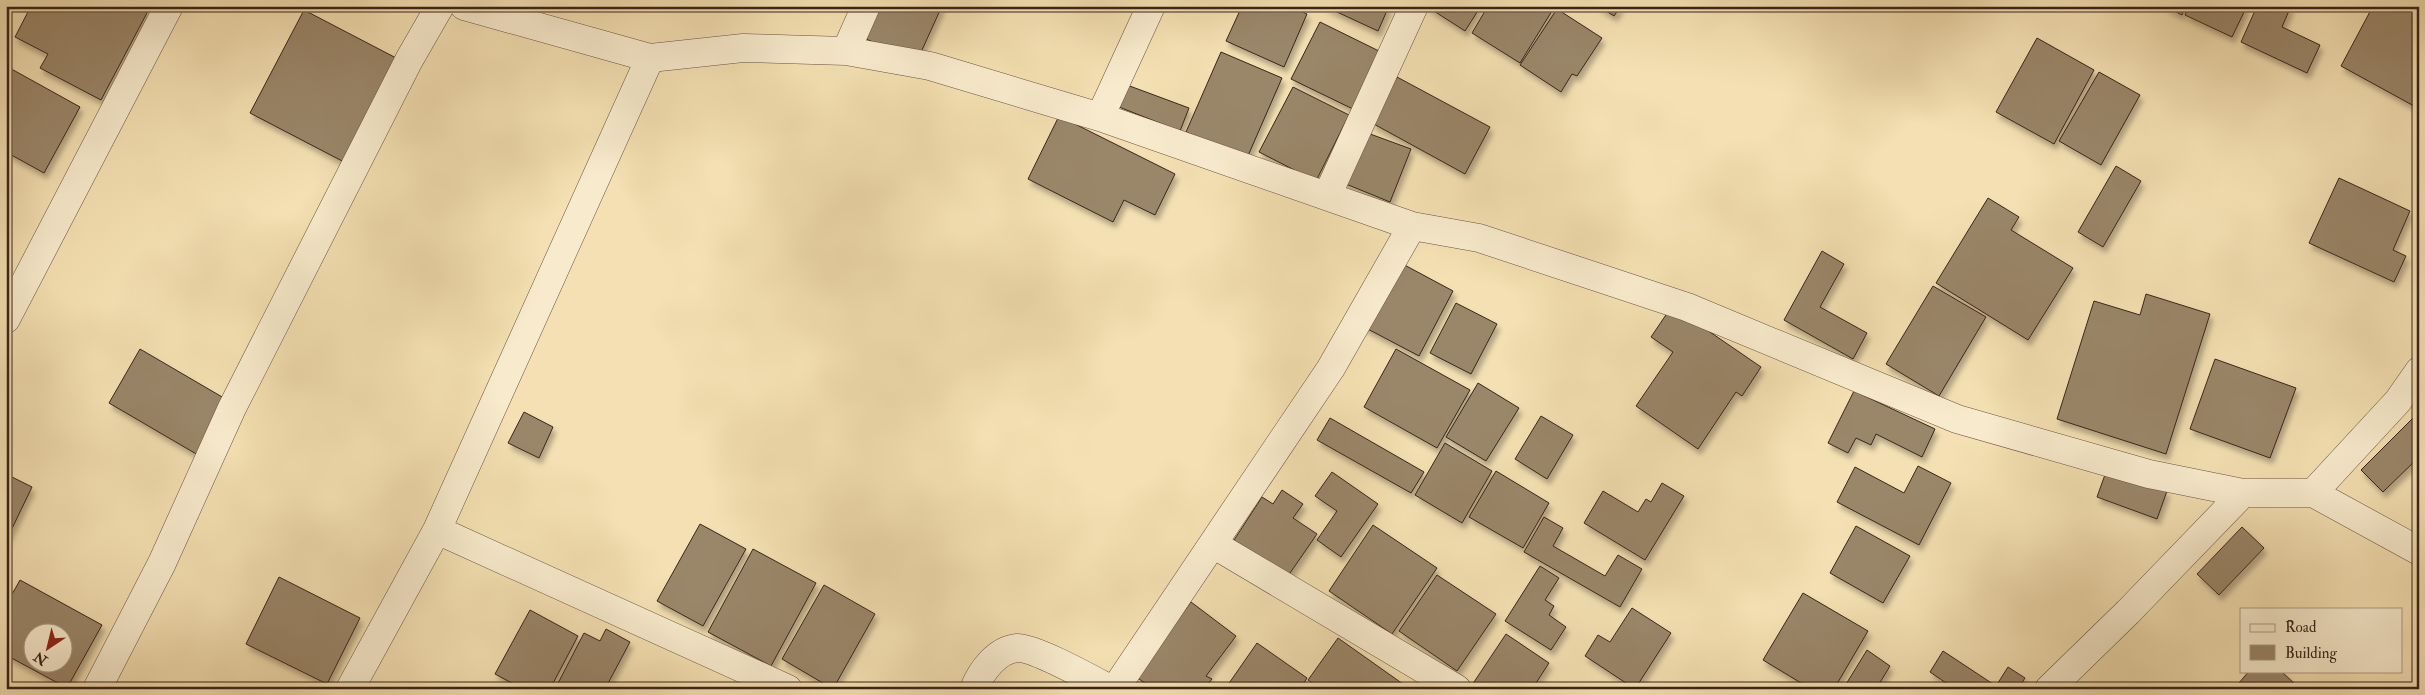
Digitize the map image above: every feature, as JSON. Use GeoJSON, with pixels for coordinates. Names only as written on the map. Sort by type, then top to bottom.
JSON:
{"type":"FeatureCollection","features":[{"type":"Feature","properties":{"kind":"street"},"geometry":{"type":"LineString","coordinates":[[6,319],[169,6]]}},
{"type":"Feature","properties":{"kind":"street"},"geometry":{"type":"LineString","coordinates":[[97,689],[162,563],[236,400],[409,60],[440,6]]}},
{"type":"Feature","properties":{"kind":"street"},"geometry":{"type":"LineString","coordinates":[[464,6],[650,58],[743,48],[846,51],[930,66],[1100,118],[1412,226],[1479,238],[1687,308],[1957,419],[2149,474],[2244,493],[2313,494],[2419,551]]}},
{"type":"Feature","properties":{"kind":"street"},"geometry":{"type":"LineString","coordinates":[[846,51],[866,6]]}},
{"type":"Feature","properties":{"kind":"street"},"geometry":{"type":"LineString","coordinates":[[1100,118],[1151,6]]}},
{"type":"Feature","properties":{"kind":"street"},"geometry":{"type":"LineString","coordinates":[[1327,196],[1414,6]]}},
{"type":"Feature","properties":{"kind":"street"},"geometry":{"type":"LineString","coordinates":[[350,689],[437,530],[650,58]]}},
{"type":"Feature","properties":{"kind":"street"},"geometry":{"type":"LineString","coordinates":[[1115,689],[1332,368],[1412,226]]}},
{"type":"Feature","properties":{"kind":"street"},"geometry":{"type":"LineString","coordinates":[[2313,494],[2398,401],[2419,371]]}},
{"type":"Feature","properties":{"kind":"street"},"geometry":{"type":"LineString","coordinates":[[2050,689],[2244,493]]}},
{"type":"Feature","properties":{"kind":"street"},"geometry":{"type":"LineString","coordinates":[[437,530],[788,689]]}},
{"type":"Feature","properties":{"kind":"street"},"geometry":{"type":"LineString","coordinates":[[1213,544],[1457,689]]}},
{"type":"Feature","properties":{"kind":"street"},"geometry":{"type":"LineString","coordinates":[[974,689],[978,678],[1001,652],[1019,648],[1035,652],[1110,689]]}},
{"type":"Feature","properties":{"kind":"building"},"geometry":{"type":"Polygon","coordinates":[[[31,6],[139,6],[148,11],[101,100],[40,68],[48,54],[15,37],[31,6]]]}},
{"type":"Feature","properties":{"kind":"building"},"geometry":{"type":"Polygon","coordinates":[[[880,6],[942,6],[917,61],[866,39],[880,6]]]}},
{"type":"Feature","properties":{"kind":"building"},"geometry":{"type":"Polygon","coordinates":[[[1242,6],[1289,6],[1307,14],[1284,67],[1226,41],[1242,6]]]}},
{"type":"Feature","properties":{"kind":"building"},"geometry":{"type":"Polygon","coordinates":[[[1324,6],[1389,6],[1378,31],[1324,6]]]}},
{"type":"Feature","properties":{"kind":"building"},"geometry":{"type":"Polygon","coordinates":[[[1426,6],[1481,6],[1465,31],[1426,6]]]}},
{"type":"Feature","properties":{"kind":"building"},"geometry":{"type":"Polygon","coordinates":[[[1488,6],[1555,6],[1520,63],[1472,33],[1488,6]]]}},
{"type":"Feature","properties":{"kind":"building"},"geometry":{"type":"Polygon","coordinates":[[[1598,6],[1621,6],[1614,16],[1598,6]]]}},
{"type":"Feature","properties":{"kind":"building"},"geometry":{"type":"Polygon","coordinates":[[[2164,6],[2186,6],[2182,15],[2164,6]]]}},
{"type":"Feature","properties":{"kind":"building"},"geometry":{"type":"Polygon","coordinates":[[[2189,6],[2247,6],[2232,37],[2185,15],[2189,6]]]}},
{"type":"Feature","properties":{"kind":"building"},"geometry":{"type":"Polygon","coordinates":[[[2257,6],[2291,6],[2282,27],[2320,45],[2307,73],[2241,42],[2257,6]]]}},
{"type":"Feature","properties":{"kind":"building"},"geometry":{"type":"Polygon","coordinates":[[[2373,6],[2403,6],[2419,15],[2419,65],[2413,75],[2419,78],[2419,98],[2414,106],[2341,66],[2373,6]]]}},
{"type":"Feature","properties":{"kind":"building"},"geometry":{"type":"Polygon","coordinates":[[[1557,9],[1602,38],[1577,76],[1572,74],[1561,92],[1520,65],[1557,9]]]}},
{"type":"Feature","properties":{"kind":"building"},"geometry":{"type":"Polygon","coordinates":[[[304,10],[400,60],[346,163],[250,113],[304,10]]]}},
{"type":"Feature","properties":{"kind":"building"},"geometry":{"type":"Polygon","coordinates":[[[1320,22],[1383,53],[1355,110],[1291,79],[1320,22]]]}},
{"type":"Feature","properties":{"kind":"building"},"geometry":{"type":"Polygon","coordinates":[[[2037,38],[2094,70],[2054,144],[1996,112],[2037,38]]]}},
{"type":"Feature","properties":{"kind":"building"},"geometry":{"type":"Polygon","coordinates":[[[1221,52],[1282,78],[1247,158],[1186,132],[1221,52]]]}},
{"type":"Feature","properties":{"kind":"building"},"geometry":{"type":"Polygon","coordinates":[[[6,66],[80,107],[44,173],[6,152],[6,66]]]}},
{"type":"Feature","properties":{"kind":"building"},"geometry":{"type":"Polygon","coordinates":[[[2099,72],[2140,95],[2101,165],[2059,141],[2099,72]]]}},
{"type":"Feature","properties":{"kind":"building"},"geometry":{"type":"Polygon","coordinates":[[[1397,77],[1490,127],[1465,174],[1372,123],[1397,77]]]}},
{"type":"Feature","properties":{"kind":"building"},"geometry":{"type":"Polygon","coordinates":[[[1127,85],[1189,108],[1180,131],[1119,107],[1127,85]]]}},
{"type":"Feature","properties":{"kind":"building"},"geometry":{"type":"Polygon","coordinates":[[[1293,87],[1349,115],[1316,181],[1259,152],[1293,87]]]}},
{"type":"Feature","properties":{"kind":"building"},"geometry":{"type":"Polygon","coordinates":[[[1059,116],[1175,174],[1155,215],[1124,200],[1113,222],[1028,179],[1059,116]]]}},
{"type":"Feature","properties":{"kind":"building"},"geometry":{"type":"Polygon","coordinates":[[[1362,131],[1411,149],[1390,202],[1341,182],[1362,131]]]}},
{"type":"Feature","properties":{"kind":"building"},"geometry":{"type":"Polygon","coordinates":[[[2116,166],[2141,181],[2103,247],[2078,232],[2116,166]]]}},
{"type":"Feature","properties":{"kind":"building"},"geometry":{"type":"Polygon","coordinates":[[[2339,178],[2410,211],[2393,250],[2406,256],[2394,282],[2309,243],[2339,178]]]}},
{"type":"Feature","properties":{"kind":"building"},"geometry":{"type":"Polygon","coordinates":[[[1988,198],[2019,217],[2011,230],[2073,268],[2028,340],[1936,283],[1988,198]]]}},
{"type":"Feature","properties":{"kind":"building"},"geometry":{"type":"Polygon","coordinates":[[[1822,251],[1844,264],[1820,307],[1867,333],[1853,359],[1784,320],[1822,251]]]}},
{"type":"Feature","properties":{"kind":"building"},"geometry":{"type":"Polygon","coordinates":[[[1397,261],[1453,291],[1419,356],[1362,326],[1397,261]]]}},
{"type":"Feature","properties":{"kind":"building"},"geometry":{"type":"Polygon","coordinates":[[[1933,286],[1986,317],[1939,396],[1886,364],[1933,286]]]}},
{"type":"Feature","properties":{"kind":"building"},"geometry":{"type":"Polygon","coordinates":[[[2146,294],[2210,314],[2166,454],[2057,419],[2094,301],[2140,315],[2146,294]]]}},
{"type":"Feature","properties":{"kind":"building"},"geometry":{"type":"Polygon","coordinates":[[[1456,303],[1497,324],[1471,374],[1430,353],[1456,303]]]}},
{"type":"Feature","properties":{"kind":"building"},"geometry":{"type":"Polygon","coordinates":[[[1672,306],[1761,367],[1742,396],[1736,392],[1698,449],[1636,406],[1673,352],[1651,337],[1672,306]]]}},
{"type":"Feature","properties":{"kind":"building"},"geometry":{"type":"Polygon","coordinates":[[[140,349],[229,401],[198,455],[109,403],[140,349]]]}},
{"type":"Feature","properties":{"kind":"building"},"geometry":{"type":"Polygon","coordinates":[[[1396,349],[1470,390],[1437,448],[1364,407],[1396,349]]]}},
{"type":"Feature","properties":{"kind":"building"},"geometry":{"type":"Polygon","coordinates":[[[2215,359],[2296,388],[2270,458],[2190,429],[2215,359]]]}},
{"type":"Feature","properties":{"kind":"building"},"geometry":{"type":"Polygon","coordinates":[[[1478,383],[1519,408],[1486,461],[1446,437],[1478,383]]]}},
{"type":"Feature","properties":{"kind":"building"},"geometry":{"type":"Polygon","coordinates":[[[1854,391],[1935,429],[1922,457],[1876,434],[1871,445],[1856,438],[1848,453],[1828,443],[1854,391]]]}},
{"type":"Feature","properties":{"kind":"building"},"geometry":{"type":"Polygon","coordinates":[[[524,412],[553,427],[539,458],[508,443],[524,412]]]}},
{"type":"Feature","properties":{"kind":"building"},"geometry":{"type":"Polygon","coordinates":[[[2419,412],[2419,457],[2383,492],[2361,470],[2419,412]]]}},
{"type":"Feature","properties":{"kind":"building"},"geometry":{"type":"Polygon","coordinates":[[[1541,416],[1573,435],[1547,479],[1515,459],[1541,416]]]}},
{"type":"Feature","properties":{"kind":"building"},"geometry":{"type":"Polygon","coordinates":[[[1330,418],[1424,472],[1411,493],[1317,440],[1330,418]]]}},
{"type":"Feature","properties":{"kind":"building"},"geometry":{"type":"Polygon","coordinates":[[[1445,443],[1492,471],[1462,523],[1415,495],[1445,443]]]}},
{"type":"Feature","properties":{"kind":"building"},"geometry":{"type":"Polygon","coordinates":[[[1918,466],[1951,483],[1919,545],[1837,502],[1855,467],[1904,493],[1918,466]]]}},
{"type":"Feature","properties":{"kind":"building"},"geometry":{"type":"Polygon","coordinates":[[[2107,469],[2167,491],[2157,519],[2097,497],[2107,469]]]}},
{"type":"Feature","properties":{"kind":"building"},"geometry":{"type":"Polygon","coordinates":[[[1496,471],[1549,503],[1523,548],[1469,517],[1496,471]]]}},
{"type":"Feature","properties":{"kind":"building"},"geometry":{"type":"Polygon","coordinates":[[[1332,472],[1378,504],[1341,557],[1317,540],[1337,511],[1315,496],[1332,472]]]}},
{"type":"Feature","properties":{"kind":"building"},"geometry":{"type":"Polygon","coordinates":[[[6,474],[32,487],[6,541],[6,474]]]}},
{"type":"Feature","properties":{"kind":"building"},"geometry":{"type":"Polygon","coordinates":[[[1662,483],[1684,496],[1645,560],[1584,523],[1603,491],[1638,512],[1646,499],[1651,502],[1662,483]]]}},
{"type":"Feature","properties":{"kind":"building"},"geometry":{"type":"Polygon","coordinates":[[[1282,490],[1303,504],[1293,518],[1317,534],[1288,576],[1234,540],[1262,497],[1273,504],[1282,490]]]}},
{"type":"Feature","properties":{"kind":"building"},"geometry":{"type":"Polygon","coordinates":[[[1544,517],[1563,528],[1553,546],[1605,576],[1618,555],[1642,569],[1620,607],[1524,552],[1544,517]]]}},
{"type":"Feature","properties":{"kind":"building"},"geometry":{"type":"Polygon","coordinates":[[[700,524],[746,549],[703,626],[657,601],[700,524]]]}},
{"type":"Feature","properties":{"kind":"building"},"geometry":{"type":"Polygon","coordinates":[[[1373,525],[1437,568],[1392,634],[1329,591],[1373,525]]]}},
{"type":"Feature","properties":{"kind":"building"},"geometry":{"type":"Polygon","coordinates":[[[1856,526],[1910,556],[1883,603],[1830,573],[1856,526]]]}},
{"type":"Feature","properties":{"kind":"building"},"geometry":{"type":"Polygon","coordinates":[[[2242,527],[2264,548],[2219,595],[2197,574],[2242,527]]]}},
{"type":"Feature","properties":{"kind":"building"},"geometry":{"type":"Polygon","coordinates":[[[753,549],[816,583],[771,666],[708,632],[753,549]]]}},
{"type":"Feature","properties":{"kind":"building"},"geometry":{"type":"Polygon","coordinates":[[[1540,566],[1559,578],[1545,600],[1554,606],[1549,615],[1566,627],[1551,650],[1505,621],[1540,566]]]}},
{"type":"Feature","properties":{"kind":"building"},"geometry":{"type":"Polygon","coordinates":[[[1437,575],[1496,614],[1457,671],[1399,631],[1437,575]]]}},
{"type":"Feature","properties":{"kind":"building"},"geometry":{"type":"Polygon","coordinates":[[[279,577],[360,618],[327,684],[246,644],[279,577]]]}},
{"type":"Feature","properties":{"kind":"building"},"geometry":{"type":"Polygon","coordinates":[[[20,580],[102,625],[67,688],[37,672],[72,672],[72,622],[22,622],[22,664],[6,655],[6,605],[20,580]]]}},
{"type":"Feature","properties":{"kind":"building"},"geometry":{"type":"Polygon","coordinates":[[[824,585],[875,614],[833,689],[782,659],[824,585]]]}},
{"type":"Feature","properties":{"kind":"building"},"geometry":{"type":"Polygon","coordinates":[[[1803,593],[1868,631],[1834,689],[1811,689],[1763,660],[1803,593]]]}},
{"type":"Feature","properties":{"kind":"building"},"geometry":{"type":"Polygon","coordinates":[[[1191,602],[1236,636],[1206,676],[1212,679],[1204,689],[1153,689],[1135,676],[1191,602]]]}},
{"type":"Feature","properties":{"kind":"building"},"geometry":{"type":"Polygon","coordinates":[[[1632,608],[1671,633],[1635,689],[1585,656],[1598,635],[1610,642],[1632,608]]]}},
{"type":"Feature","properties":{"kind":"building"},"geometry":{"type":"Polygon","coordinates":[[[530,610],[578,636],[550,689],[523,689],[495,674],[530,610]]]}},
{"type":"Feature","properties":{"kind":"building"},"geometry":{"type":"Polygon","coordinates":[[[606,629],[630,642],[605,689],[555,689],[584,633],[600,641],[606,629]]]}},
{"type":"Feature","properties":{"kind":"building"},"geometry":{"type":"Polygon","coordinates":[[[1506,634],[1549,663],[1536,683],[1545,689],[1478,689],[1472,685],[1506,634]]]}},
{"type":"Feature","properties":{"kind":"building"},"geometry":{"type":"Polygon","coordinates":[[[1338,638],[1410,689],[1320,689],[1308,680],[1338,638]]]}},
{"type":"Feature","properties":{"kind":"building"},"geometry":{"type":"Polygon","coordinates":[[[1257,643],[1307,678],[1300,689],[1225,689],[1257,643]]]}},
{"type":"Feature","properties":{"kind":"building"},"geometry":{"type":"Polygon","coordinates":[[[1867,650],[1890,666],[1876,689],[1843,689],[1867,650]]]}},
{"type":"Feature","properties":{"kind":"building"},"geometry":{"type":"Polygon","coordinates":[[[1943,651],[1996,686],[2008,667],[2025,678],[2018,689],[1955,689],[1930,672],[1943,651]]]}},
{"type":"Feature","properties":{"kind":"building"},"geometry":{"type":"Polygon","coordinates":[[[2248,672],[2282,672],[2296,685],[2292,689],[2234,689],[2248,672]]]}}]}
